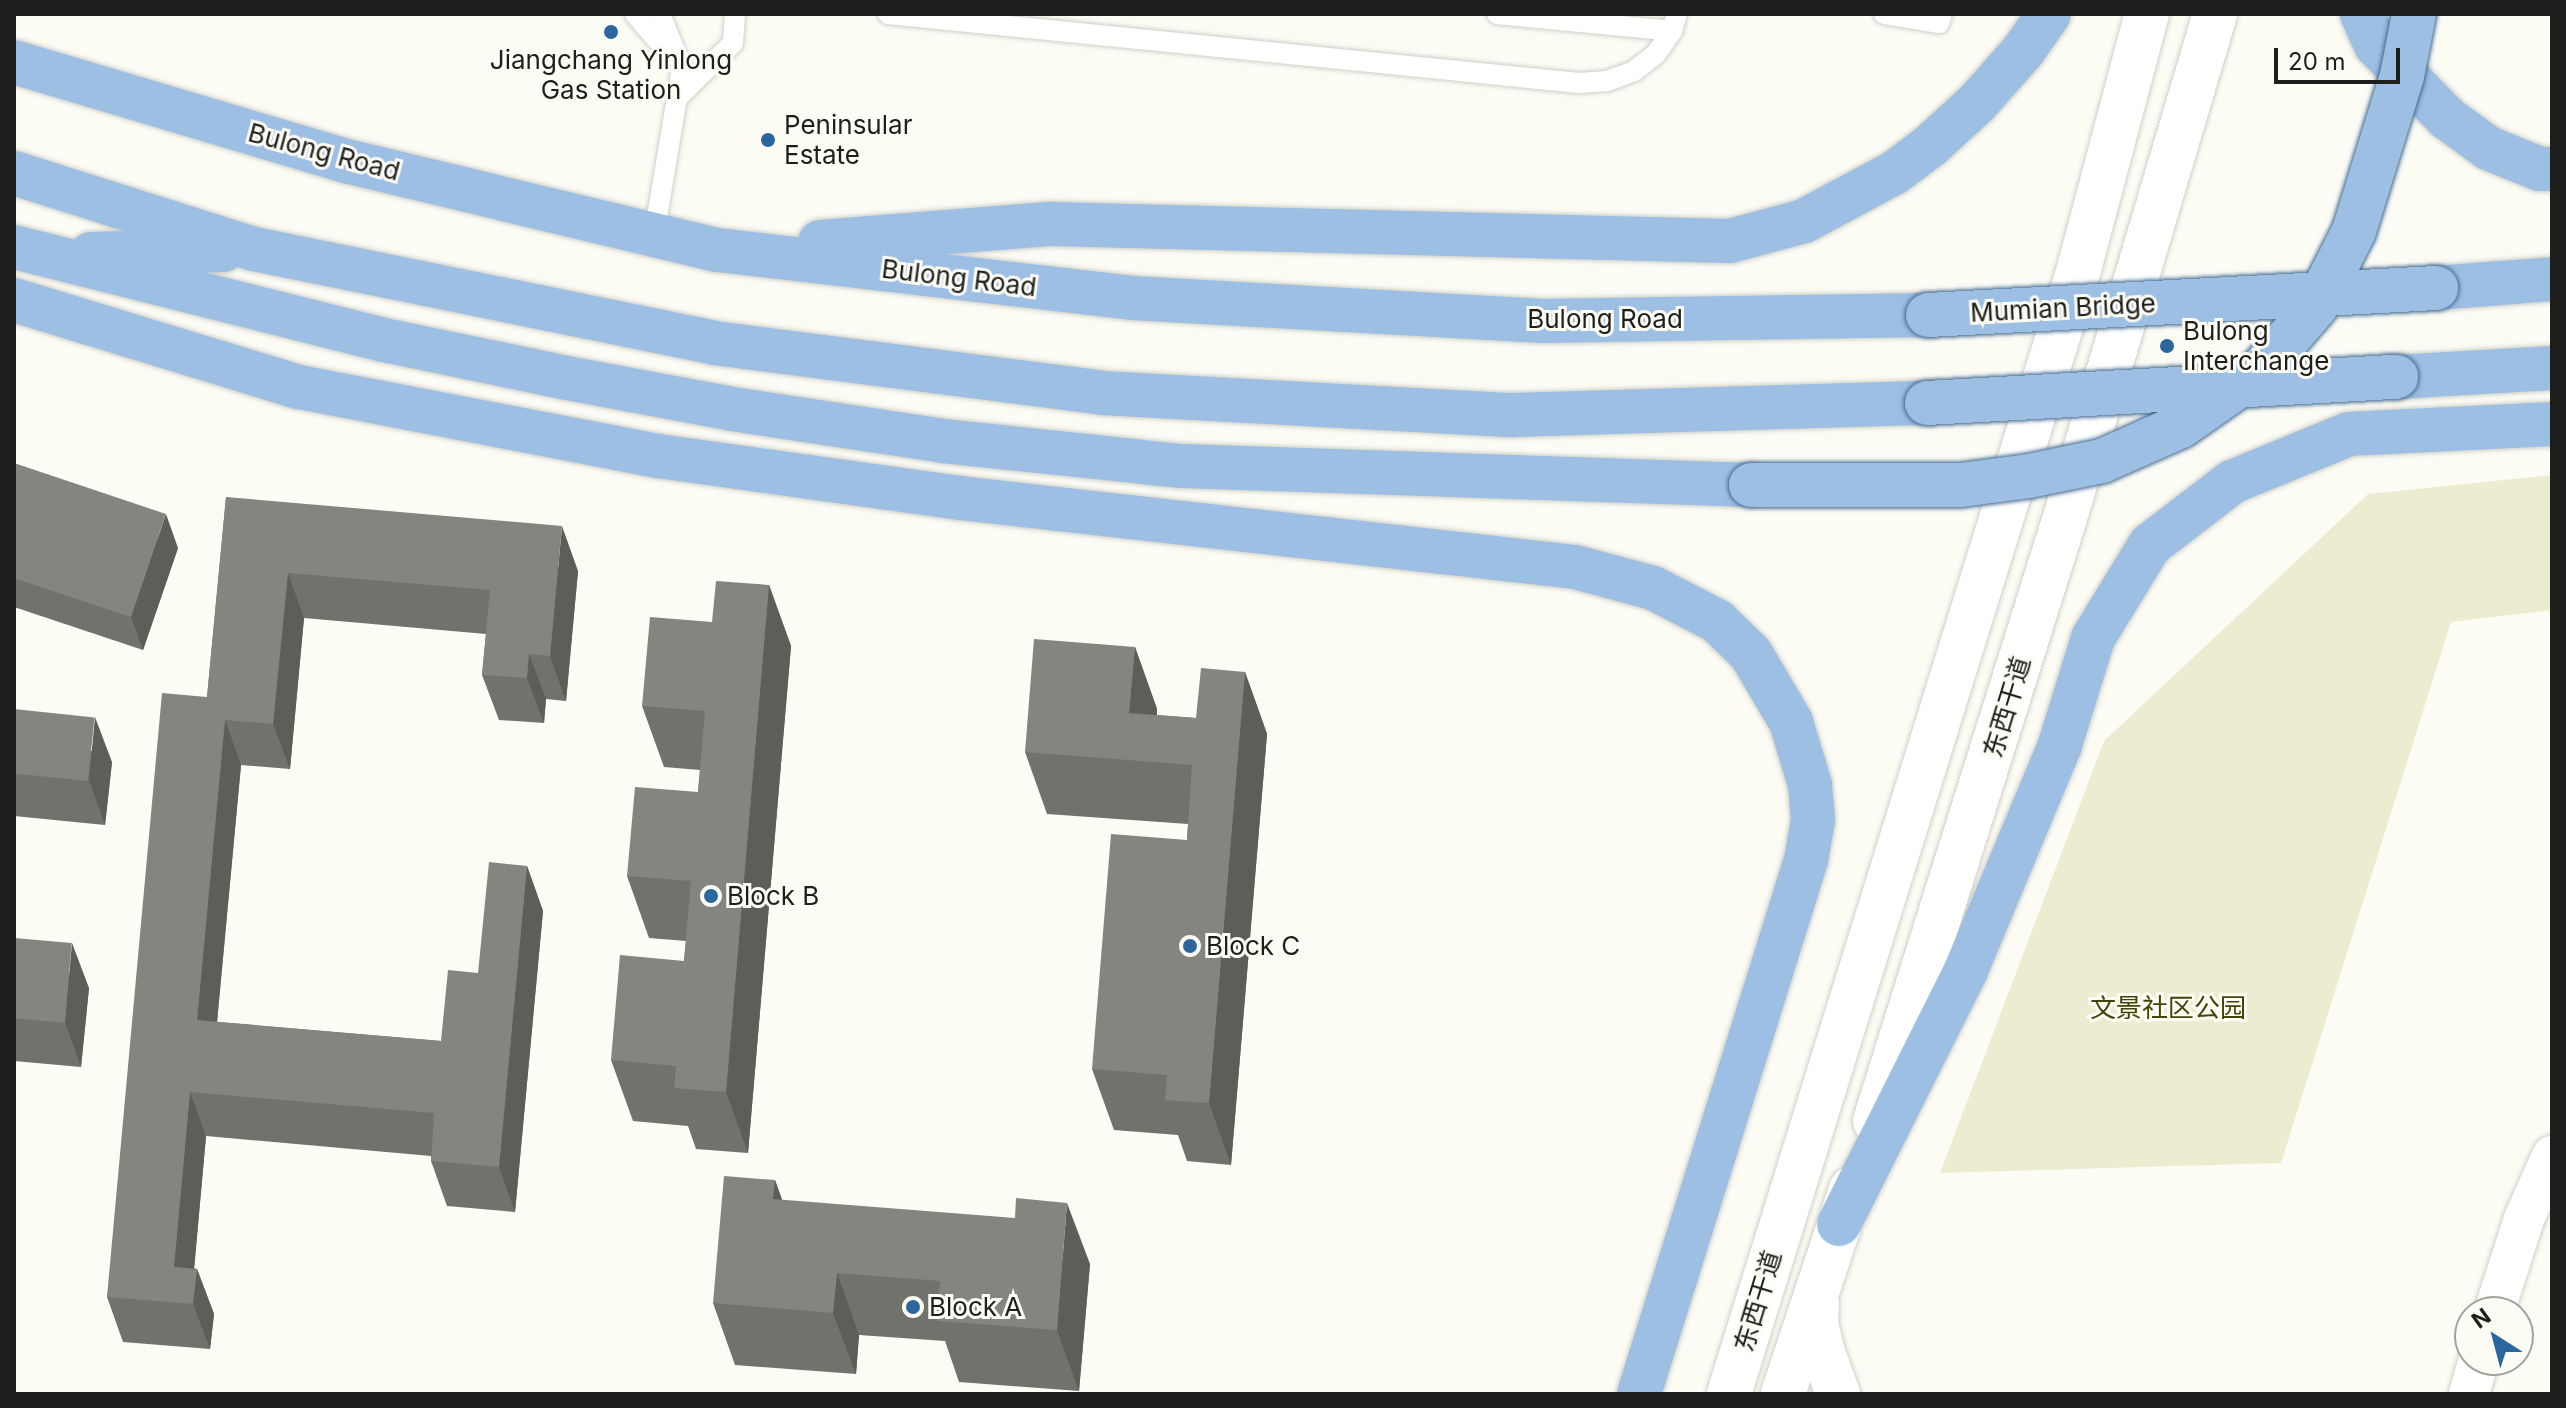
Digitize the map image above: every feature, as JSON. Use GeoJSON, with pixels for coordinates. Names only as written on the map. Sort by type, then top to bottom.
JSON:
{"type":"FeatureCollection","features":[{"type":"Feature","properties":{"kind":"main road"},"geometry":{"type":"LineString","coordinates":[[718,250],[1051,224],[1730,241],[1804,221],[1853,197],[1930,146],[2000,78],[2049,14]]}},
{"type":"Feature","properties":{"kind":"main road","name":"东西干道"},"geometry":{"type":"LineString","coordinates":[[1729,1394],[2079,269],[2147,14]]}},
{"type":"Feature","properties":{"kind":"main road","name":"东西干道"},"geometry":{"type":"LineString","coordinates":[[1783,1394],[1885,1093],[2016,680],[2215,14]]}},
{"type":"Feature","properties":{"kind":"main road"},"geometry":{"type":"LineString","coordinates":[[2362,14],[2376,45],[2447,118],[2488,148],[2540,169],[2552,169]]}},
{"type":"Feature","properties":{"kind":"main road"},"geometry":{"type":"LineString","coordinates":[[22,248],[384,340],[732,409],[943,441],[1182,466],[1751,485],[1961,485],[2029,476],[2102,461],[2181,426],[2261,370],[2316,306],[2354,231],[2402,76],[2414,14]]}},
{"type":"Feature","properties":{"kind":"main road","name":"Bulong Road"},"geometry":{"type":"LineString","coordinates":[[14,62],[346,161],[718,250],[1132,298],[1543,321],[1928,315]]}},
{"type":"Feature","properties":{"kind":"main road"},"geometry":{"type":"LineString","coordinates":[[14,173],[254,249],[714,343],[1102,393],[1511,415],[1927,403],[2552,368]]}},
{"type":"Feature","properties":{"kind":"main road"},"geometry":{"type":"LineString","coordinates":[[22,248],[254,249]]}},
{"type":"Feature","properties":{"kind":"main road","name":"Mumian Bridge"},"geometry":{"type":"LineString","coordinates":[[1928,315],[2552,279]]}},
{"type":"Feature","properties":{"kind":"main road"},"geometry":{"type":"LineString","coordinates":[[14,300],[299,387],[658,456],[960,498],[1575,567],[1653,588],[1717,621],[1751,654],[1791,722],[1810,785],[1813,820],[1806,860],[1639,1394]]}},
{"type":"Feature","properties":{"kind":"main road"},"geometry":{"type":"LineString","coordinates":[[1839,1224],[1966,970],[2059,748],[2093,638],[2150,545],[2232,482],[2349,434],[2552,424]]}},
{"type":"Feature","properties":{"kind":"main road"},"geometry":{"type":"LineString","coordinates":[[1818,1290],[1816,1323],[1838,1394]]}},
{"type":"Feature","properties":{"kind":"street"},"geometry":{"type":"LineString","coordinates":[[2499,1296],[2524,1219],[2552,1156]]}},
{"type":"Feature","properties":{"kind":"lane"},"geometry":{"type":"LineString","coordinates":[[635,14],[682,68]]}},
{"type":"Feature","properties":{"kind":"lane"},"geometry":{"type":"LineString","coordinates":[[654,235],[682,68],[660,14]]}},
{"type":"Feature","properties":{"kind":"lane"},"geometry":{"type":"LineString","coordinates":[[677,98],[733,43],[735,14]]}},
{"type":"Feature","properties":{"kind":"lane"},"geometry":{"type":"LineString","coordinates":[[888,14],[1579,83],[1607,81],[1634,71],[1656,54],[1674,22],[1497,14]]}},
{"type":"Feature","properties":{"kind":"lane"},"geometry":{"type":"LineString","coordinates":[[1884,14],[1939,23],[1942,14]]}},
{"type":"Feature","properties":{"kind":"green space","name":"文景社区公园"},"geometry":{"type":"Polygon","coordinates":[[[2552,475],[2552,610],[2451,622],[2281,1163],[1940,1173],[2104,741],[2368,494],[2552,475]]]}},
{"type":"Feature","properties":{"kind":"building"},"geometry":{"type":"Polygon","coordinates":[[[14,463],[166,514],[131,617],[14,578],[14,463]]]}},
{"type":"Feature","properties":{"kind":"building"},"geometry":{"type":"Polygon","coordinates":[[[226,497],[562,526],[550,656],[529,654],[527,678],[482,675],[490,590],[288,573],[273,724],[225,720],[197,1020],[441,1041],[448,970],[478,973],[489,862],[527,866],[499,1167],[431,1161],[434,1113],[190,1092],[174,1267],[197,1269],[193,1304],[107,1297],[162,693],[207,697],[226,497]]]}},
{"type":"Feature","properties":{"kind":"building"},"geometry":{"type":"Polygon","coordinates":[[[716,581],[769,585],[726,1092],[674,1088],[676,1066],[611,1060],[620,955],[684,961],[691,881],[627,876],[635,787],[698,792],[705,711],[642,706],[650,617],[712,622],[716,581]]]}},
{"type":"Feature","properties":{"kind":"building"},"geometry":{"type":"Polygon","coordinates":[[[1034,639],[1135,647],[1129,713],[1196,718],[1201,668],[1245,672],[1209,1103],[1165,1100],[1167,1075],[1092,1069],[1111,834],[1187,840],[1192,765],[1025,752],[1034,639]]]}},
{"type":"Feature","properties":{"kind":"building"},"geometry":{"type":"Polygon","coordinates":[[[14,709],[95,717],[88,781],[14,773],[14,709]]]}},
{"type":"Feature","properties":{"kind":"building"},"geometry":{"type":"Polygon","coordinates":[[[14,938],[72,943],[65,1023],[14,1018],[14,938]]]}},
{"type":"Feature","properties":{"kind":"building"},"geometry":{"type":"Polygon","coordinates":[[[724,1176],[775,1180],[773,1199],[1015,1218],[1016,1198],[1067,1203],[1057,1330],[937,1321],[940,1281],[837,1273],[833,1313],[713,1303],[724,1176]]]}},
{"type":"Feature","properties":{"kind":"place","name":"Jiangchang Yinlong Gas Station"},"geometry":{"type":"Point","coordinates":[611,32]}},
{"type":"Feature","properties":{"kind":"place","name":"Peninsular Estate"},"geometry":{"type":"Point","coordinates":[768,140]}},
{"type":"Feature","properties":{"kind":"place","name":"Bulong Interchange"},"geometry":{"type":"Point","coordinates":[2167,346]}},
{"type":"Feature","properties":{"kind":"place","name":"Block B"},"geometry":{"type":"Point","coordinates":[711,896]}},
{"type":"Feature","properties":{"kind":"place","name":"Block C"},"geometry":{"type":"Point","coordinates":[1190,946]}},
{"type":"Feature","properties":{"kind":"place","name":"Block A"},"geometry":{"type":"Point","coordinates":[913,1307]}}]}
